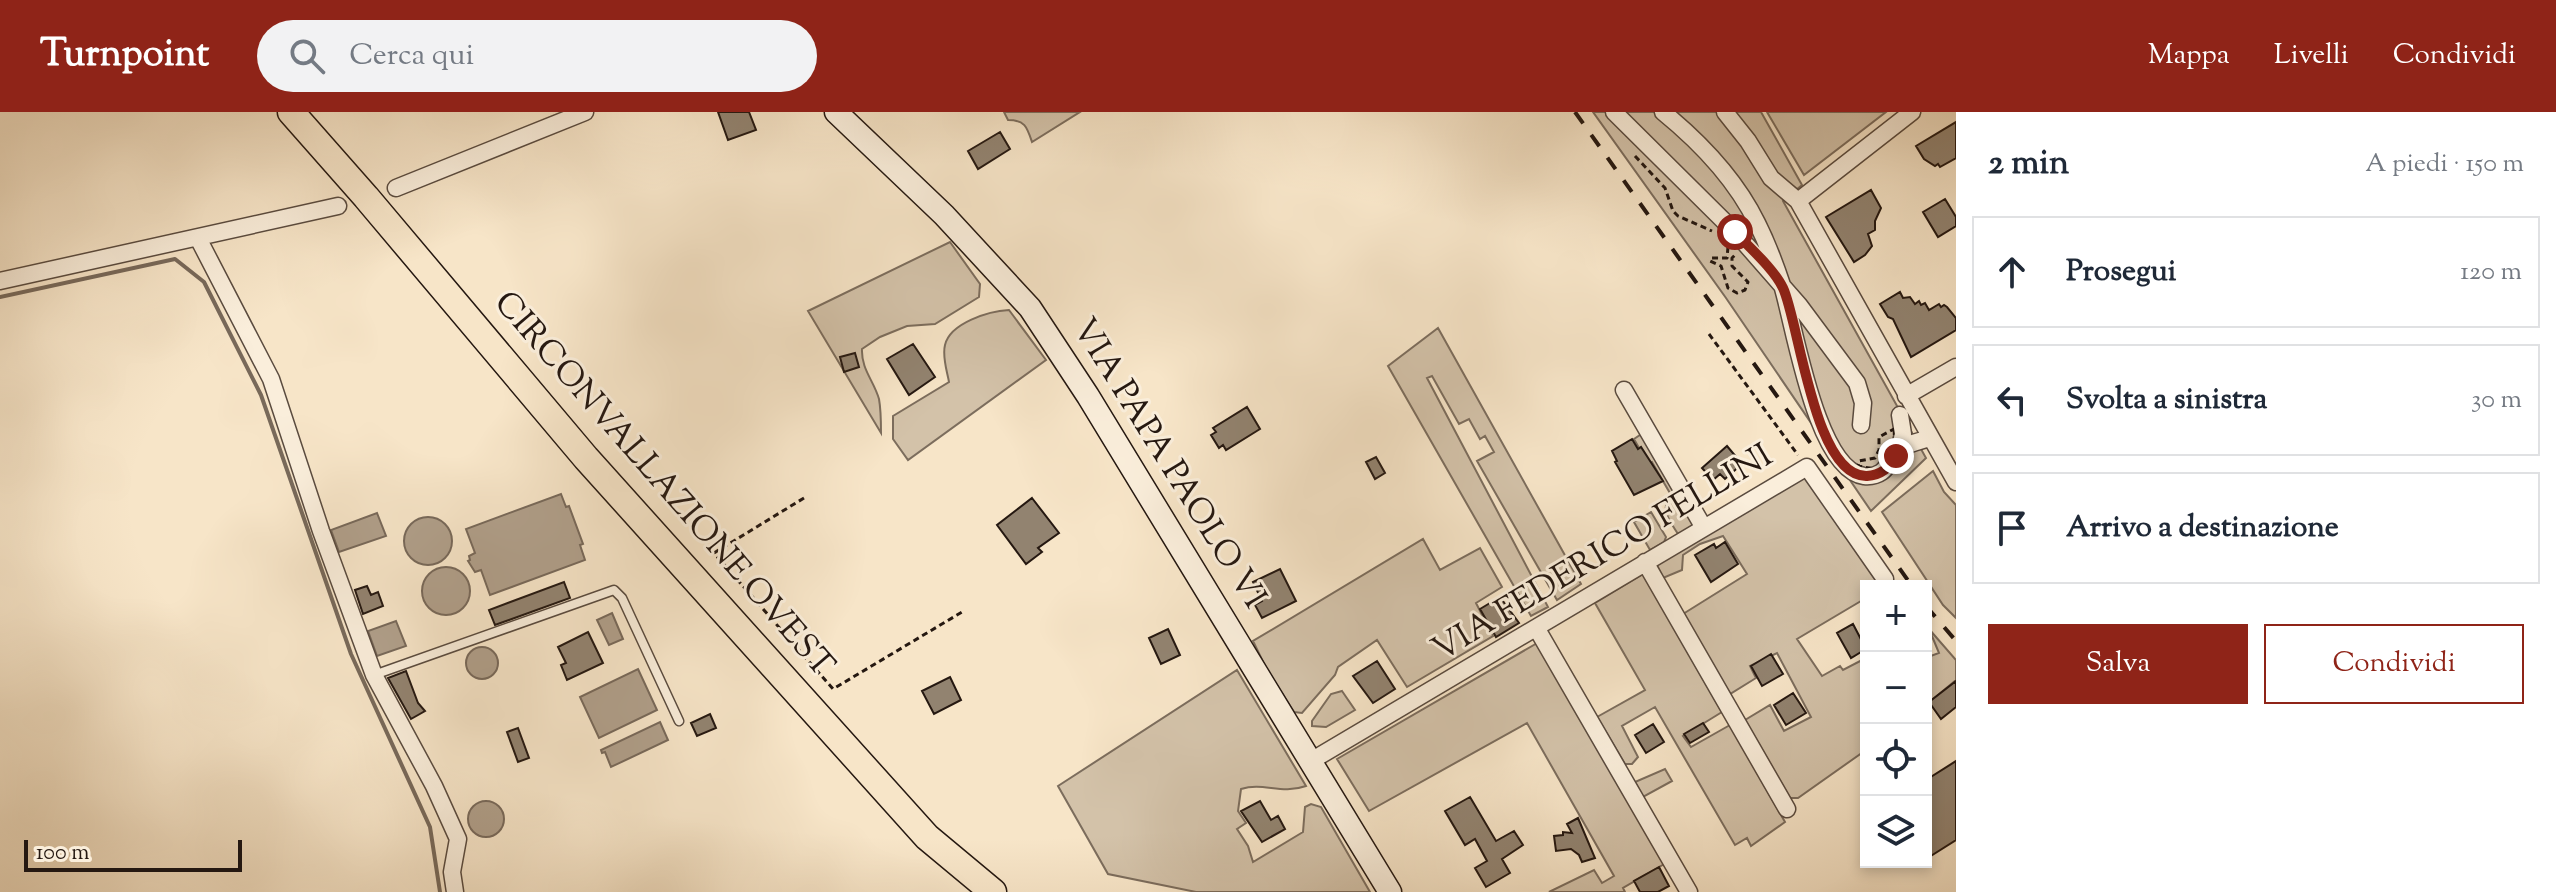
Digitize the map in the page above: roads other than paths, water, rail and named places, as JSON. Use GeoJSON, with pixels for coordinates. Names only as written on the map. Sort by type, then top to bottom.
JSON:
{"type":"FeatureCollection","features":[{"type":"Feature","properties":{"kind":"main road","name":"CIRCONVALLAZIONE OVEST"},"geometry":{"type":"LineString","coordinates":[[291,112],[671,553],[927,837],[993,892]]}},
{"type":"Feature","properties":{"kind":"street"},"geometry":{"type":"LineString","coordinates":[[396,188],[585,112]]}},
{"type":"Feature","properties":{"kind":"street","name":"VIA PAPA PAOLO VI"},"geometry":{"type":"LineString","coordinates":[[836,112],[944,215],[1030,308],[1088,396],[1390,892]]}},
{"type":"Feature","properties":{"kind":"street"},"geometry":{"type":"LineString","coordinates":[[1614,112],[1735,232],[1830,345],[1857,383],[1863,403],[1861,425]]}},
{"type":"Feature","properties":{"kind":"street"},"geometry":{"type":"LineString","coordinates":[[1663,112],[1709,153],[1737,189],[1758,225],[1783,287],[1807,387],[1837,454],[1853,471],[1867,476],[1885,470],[1899,451],[1903,434],[1900,415]]}},
{"type":"Feature","properties":{"kind":"street"},"geometry":{"type":"LineString","coordinates":[[1725,112],[1771,178],[1798,201],[1956,482]]}},
{"type":"Feature","properties":{"kind":"street"},"geometry":{"type":"LineString","coordinates":[[1798,201],[1912,112]]}},
{"type":"Feature","properties":{"kind":"street"},"geometry":{"type":"LineString","coordinates":[[0,281],[338,206]]}},
{"type":"Feature","properties":{"kind":"street"},"geometry":{"type":"LineString","coordinates":[[198,238],[271,379],[321,531],[374,675],[434,786],[458,839],[452,872],[455,892]]}},
{"type":"Feature","properties":{"kind":"street"},"geometry":{"type":"LineString","coordinates":[[1906,396],[1956,367]]}},
{"type":"Feature","properties":{"kind":"street"},"geometry":{"type":"LineString","coordinates":[[1624,390],[1704,528]]}},
{"type":"Feature","properties":{"kind":"street"},"geometry":{"type":"LineString","coordinates":[[1899,451],[1930,438]]}},
{"type":"Feature","properties":{"kind":"street","name":"VIA FEDERICO FELLINI"},"geometry":{"type":"LineString","coordinates":[[1311,761],[1807,467],[1885,579]]}},
{"type":"Feature","properties":{"kind":"street"},"geometry":{"type":"LineString","coordinates":[[1645,562],[1787,809]]}},
{"type":"Feature","properties":{"kind":"street"},"geometry":{"type":"LineString","coordinates":[[1537,629],[1689,892]]}},
{"type":"Feature","properties":{"kind":"lane"},"geometry":{"type":"LineString","coordinates":[[374,675],[614,590],[622,598],[679,721]]}},
{"type":"Feature","properties":{"kind":"waterway"},"geometry":{"type":"LineString","coordinates":[[0,297],[175,259],[204,282],[261,395],[351,654],[430,827],[440,892]]}},
{"type":"Feature","properties":{"kind":"railway"},"geometry":{"type":"LineString","coordinates":[[1575,112],[1908,580]]}},
{"type":"Feature","properties":{"kind":"railway"},"geometry":{"type":"LineString","coordinates":[[1932,613],[1956,641]]}}]}
